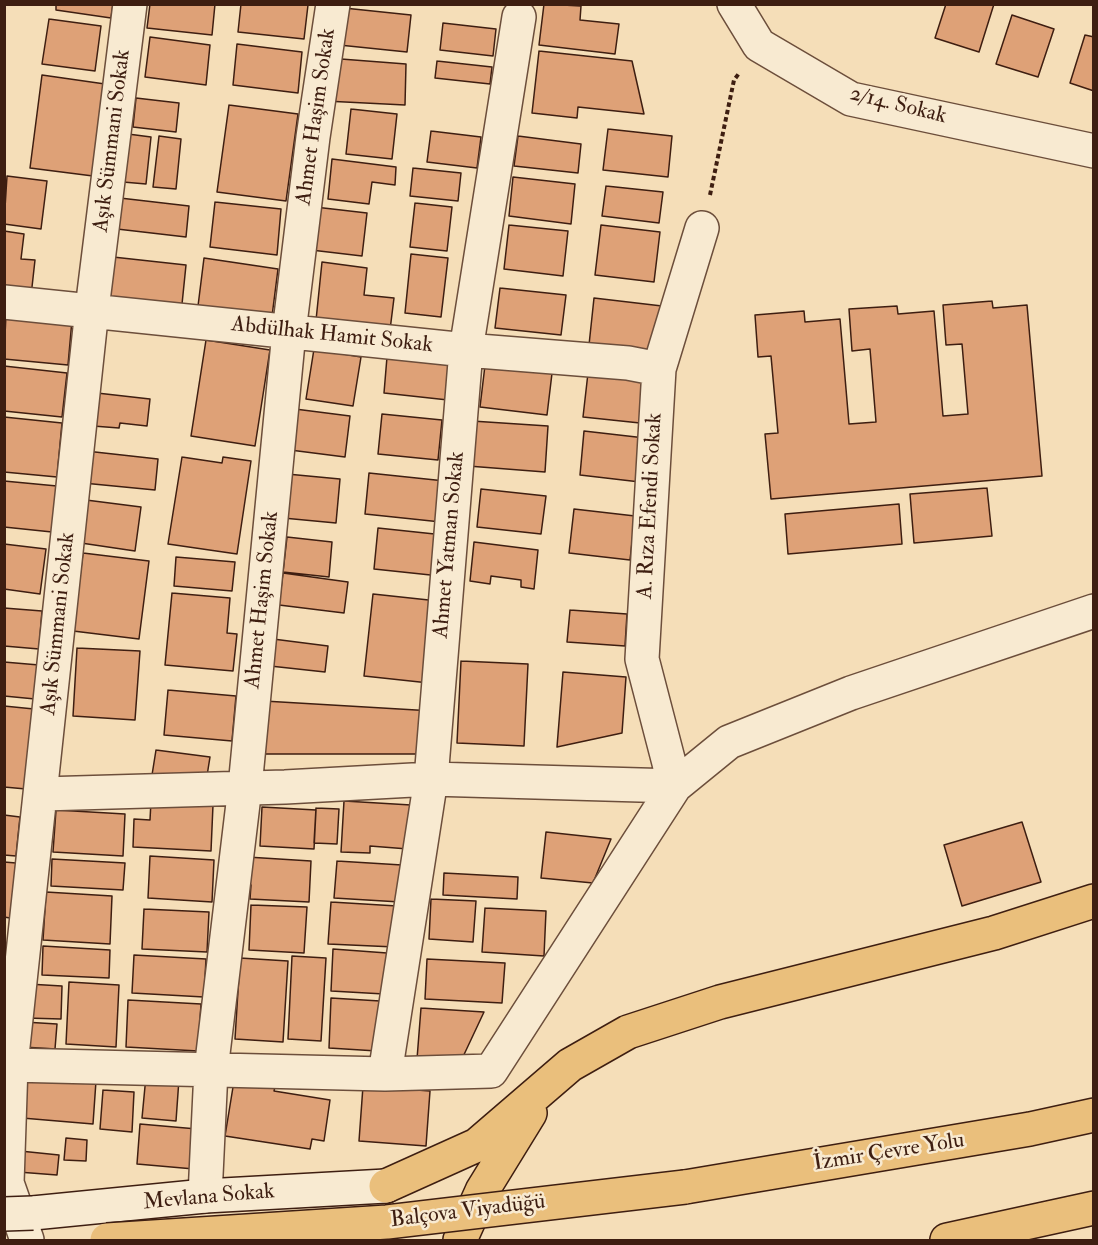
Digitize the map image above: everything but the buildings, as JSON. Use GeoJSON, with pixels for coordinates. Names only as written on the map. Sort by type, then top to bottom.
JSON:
{"type":"FeatureCollection","features":[{"type":"Feature","properties":{"kind":"highway"},"geometry":{"type":"LineString","coordinates":[[386,1185],[477,1145],[570,1065],[628,1032],[720,1002],[994,933],[1094,901]]}},
{"type":"Feature","properties":{"kind":"highway"},"geometry":{"type":"LineString","coordinates":[[460,1240],[482,1191],[543,1090]]}},
{"type":"Feature","properties":{"kind":"highway","name":"İzmir Çevre Yolu"},"geometry":{"type":"LineString","coordinates":[[685,1187],[1030,1129],[1094,1115]]}},
{"type":"Feature","properties":{"kind":"highway","name":"Balçova Viyadüğü"},"geometry":{"type":"LineString","coordinates":[[106,1240],[387,1222],[685,1187]]}},
{"type":"Feature","properties":{"kind":"highway"},"geometry":{"type":"LineString","coordinates":[[947,1240],[1094,1208]]}},
{"type":"Feature","properties":{"kind":"street","name":"Aşık Sümmani Sokak"},"geometry":{"type":"LineString","coordinates":[[21,1222],[7,1183],[15,939],[42,794],[92,309],[130,4]]}},
{"type":"Feature","properties":{"kind":"street","name":"Ahmet Haşim Sokak"},"geometry":{"type":"LineString","coordinates":[[205,1196],[211,1070],[245,787],[289,332],[313,137],[333,4]]}},
{"type":"Feature","properties":{"kind":"street","name":"2/14. Sokak"},"geometry":{"type":"LineString","coordinates":[[734,4],[759,45],[852,99],[1094,151]]}},
{"type":"Feature","properties":{"kind":"street","name":"Ahmet Yatman Sokak"},"geometry":{"type":"LineString","coordinates":[[385,1074],[431,779],[466,350],[519,17]]}},
{"type":"Feature","properties":{"kind":"street","name":"A. Rıza Efendi Sokak"},"geometry":{"type":"LineString","coordinates":[[675,786],[642,659],[659,369],[702,228]]}},
{"type":"Feature","properties":{"kind":"street","name":"Abdülhak Hamit Sokak"},"geometry":{"type":"LineString","coordinates":[[4,302],[92,309],[466,350],[628,363],[659,369]]}},
{"type":"Feature","properties":{"kind":"street"},"geometry":{"type":"LineString","coordinates":[[11,1065],[385,1074],[491,1071],[675,786],[729,742],[851,693],[1094,611]]}},
{"type":"Feature","properties":{"kind":"street"},"geometry":{"type":"LineString","coordinates":[[42,794],[431,779],[675,786]]}},
{"type":"Feature","properties":{"kind":"street","name":"Mevlana Sokak"},"geometry":{"type":"LineString","coordinates":[[21,1222],[205,1196],[386,1185]]}},
{"type":"Feature","properties":{"kind":"path"},"geometry":{"type":"LineString","coordinates":[[702,228],[734,80],[759,45]]}}]}
